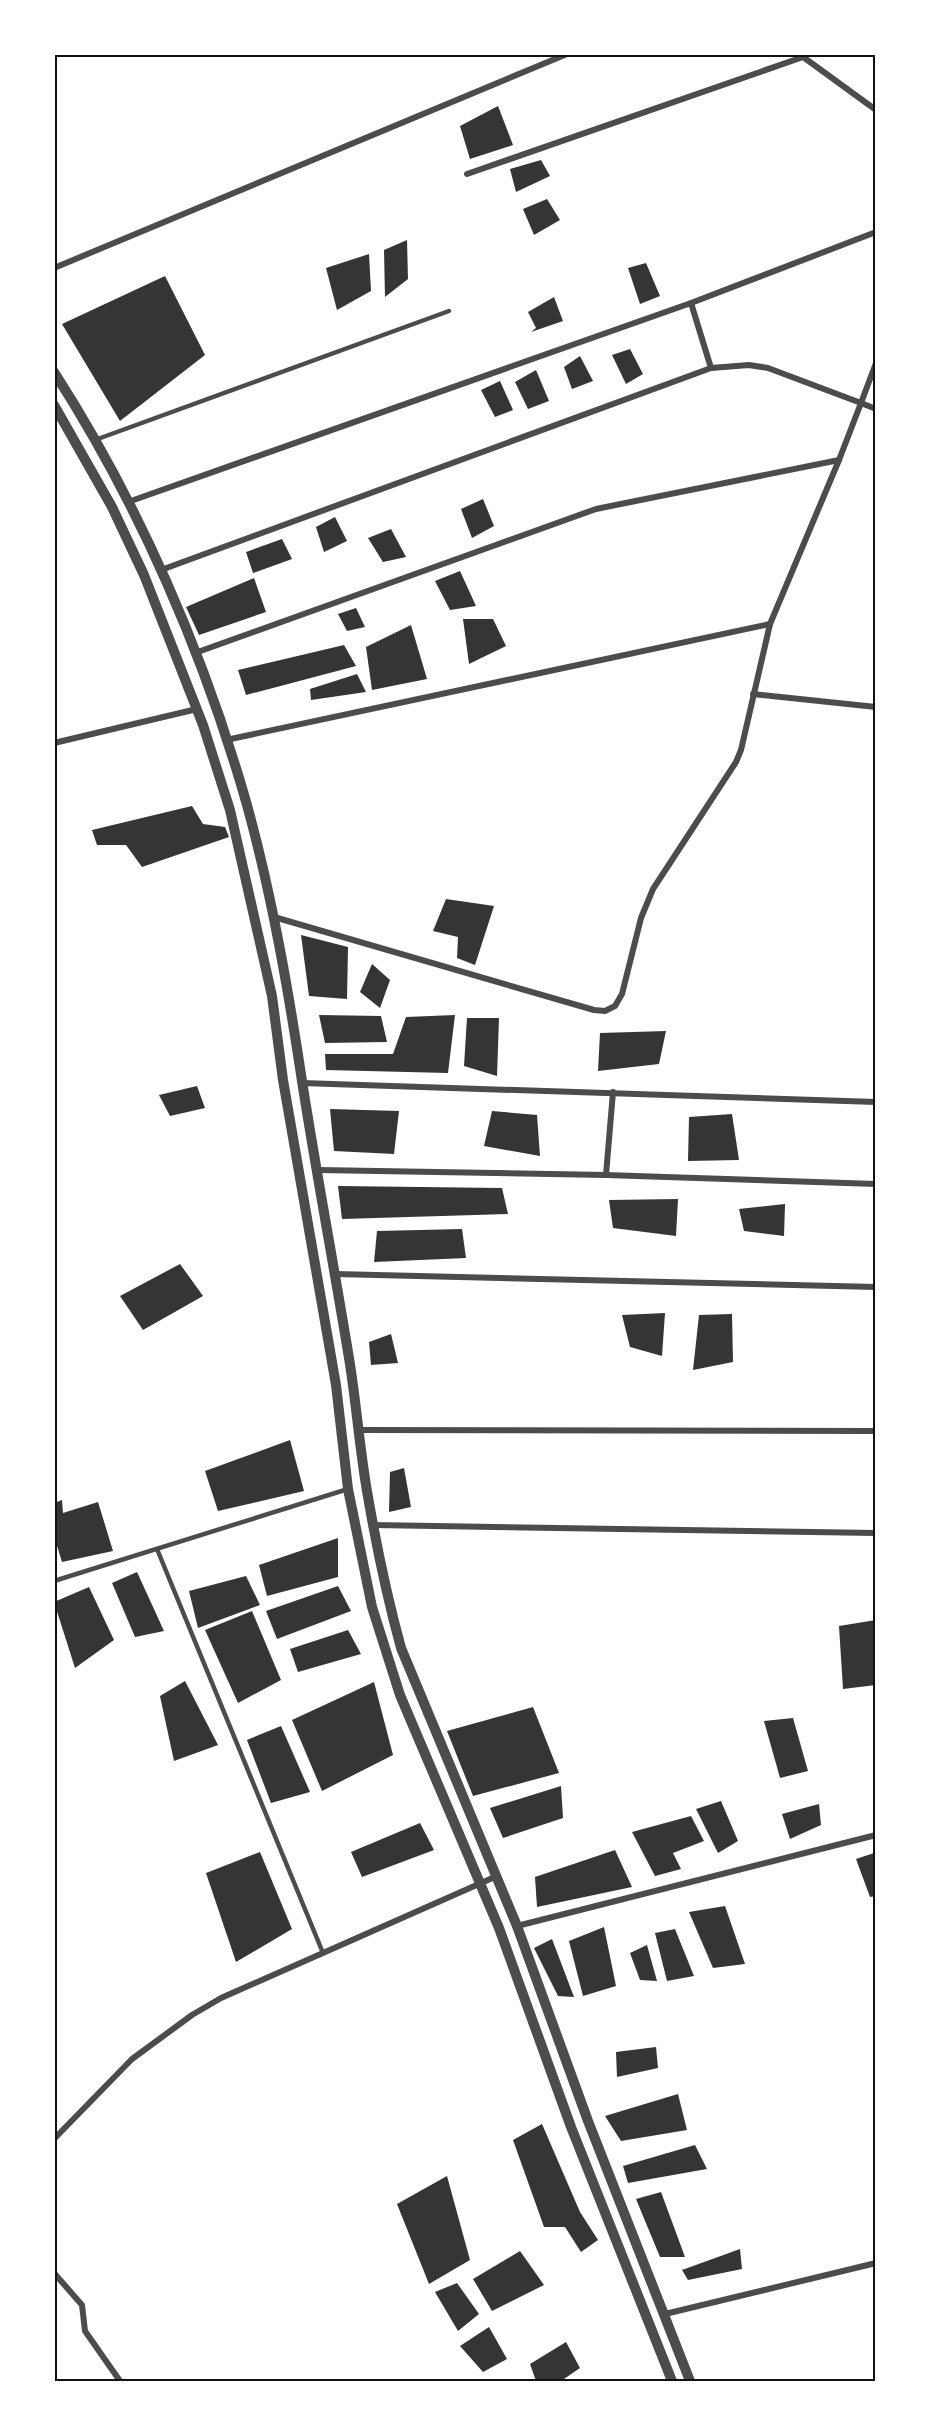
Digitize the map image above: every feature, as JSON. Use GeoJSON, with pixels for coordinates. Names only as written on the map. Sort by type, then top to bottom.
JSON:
{"type":"FeatureCollection","features":[{"type":"Feature","properties":{"kind":"street"},"geometry":{"type":"LineString","coordinates":[[54,268],[567,54]]}},
{"type":"Feature","properties":{"kind":"street"},"geometry":{"type":"LineString","coordinates":[[467,174],[801,56],[876,110]]}},
{"type":"Feature","properties":{"kind":"street"},"geometry":{"type":"LineString","coordinates":[[128,502],[691,303],[876,232]]}},
{"type":"Feature","properties":{"kind":"street"},"geometry":{"type":"LineString","coordinates":[[691,303],[711,368]]}},
{"type":"Feature","properties":{"kind":"street"},"geometry":{"type":"LineString","coordinates":[[274,916],[583,1007],[605,1011],[615,1006],[622,994],[641,918],[656,882],[736,762],[741,750],[770,624],[839,460],[876,363]]}},
{"type":"Feature","properties":{"kind":"street"},"geometry":{"type":"LineString","coordinates":[[160,570],[711,368],[749,366],[768,368],[876,410]]}},
{"type":"Feature","properties":{"kind":"street"},"geometry":{"type":"LineString","coordinates":[[54,372],[95,440],[160,570],[195,653],[247,806],[290,993],[302,1083],[336,1274],[366,1490],[389,1603],[401,1648],[416,1689],[517,1926],[588,2121],[690,2381]]}},
{"type":"Feature","properties":{"kind":"street"},"geometry":{"type":"LineString","coordinates":[[54,405],[112,507],[144,575],[197,709],[230,810],[272,996],[283,1080],[336,1386],[348,1489],[372,1607],[400,1695],[480,1883],[532,2015],[571,2127],[672,2381]]}},
{"type":"Feature","properties":{"kind":"street"},"geometry":{"type":"LineString","coordinates":[[195,653],[596,509],[839,460]]}},
{"type":"Feature","properties":{"kind":"street"},"geometry":{"type":"LineString","coordinates":[[226,740],[770,624]]}},
{"type":"Feature","properties":{"kind":"street"},"geometry":{"type":"LineString","coordinates":[[753,694],[876,707]]}},
{"type":"Feature","properties":{"kind":"street"},"geometry":{"type":"LineString","coordinates":[[54,743],[197,709]]}},
{"type":"Feature","properties":{"kind":"street"},"geometry":{"type":"LineString","coordinates":[[302,1083],[876,1102]]}},
{"type":"Feature","properties":{"kind":"street"},"geometry":{"type":"LineString","coordinates":[[606,1175],[613,1092]]}},
{"type":"Feature","properties":{"kind":"street"},"geometry":{"type":"LineString","coordinates":[[318,1170],[606,1175],[876,1185]]}},
{"type":"Feature","properties":{"kind":"street"},"geometry":{"type":"LineString","coordinates":[[336,1274],[876,1287]]}},
{"type":"Feature","properties":{"kind":"street"},"geometry":{"type":"LineString","coordinates":[[359,1430],[876,1431]]}},
{"type":"Feature","properties":{"kind":"street"},"geometry":{"type":"LineString","coordinates":[[373,1524],[876,1533]]}},
{"type":"Feature","properties":{"kind":"street"},"geometry":{"type":"LineString","coordinates":[[517,1926],[876,1835]]}},
{"type":"Feature","properties":{"kind":"street"},"geometry":{"type":"LineString","coordinates":[[54,2139],[132,2059],[169,2031],[221,1998],[497,1876]]}},
{"type":"Feature","properties":{"kind":"street"},"geometry":{"type":"LineString","coordinates":[[665,2314],[876,2263]]}},
{"type":"Feature","properties":{"kind":"street"},"geometry":{"type":"LineString","coordinates":[[54,2273],[82,2305],[85,2331],[120,2381]]}},
{"type":"Feature","properties":{"kind":"lane"},"geometry":{"type":"LineString","coordinates":[[95,440],[449,311]]}},
{"type":"Feature","properties":{"kind":"lane"},"geometry":{"type":"LineString","coordinates":[[54,1581],[348,1489]]}},
{"type":"Feature","properties":{"kind":"lane"},"geometry":{"type":"LineString","coordinates":[[157,1549],[323,1953]]}},
{"type":"Feature","properties":{"kind":"building"},"geometry":{"type":"Polygon","coordinates":[[[498,106],[513,145],[470,159],[460,126],[498,106]]]}},
{"type":"Feature","properties":{"kind":"building"},"geometry":{"type":"Polygon","coordinates":[[[541,160],[550,176],[516,192],[510,169],[541,160]]]}},
{"type":"Feature","properties":{"kind":"building"},"geometry":{"type":"Polygon","coordinates":[[[547,199],[560,220],[534,235],[523,209],[547,199]]]}},
{"type":"Feature","properties":{"kind":"building"},"geometry":{"type":"Polygon","coordinates":[[[407,240],[408,279],[385,297],[384,250],[407,240]]]}},
{"type":"Feature","properties":{"kind":"building"},"geometry":{"type":"Polygon","coordinates":[[[369,254],[371,291],[337,310],[326,268],[369,254]]]}},
{"type":"Feature","properties":{"kind":"building"},"geometry":{"type":"Polygon","coordinates":[[[646,263],[660,296],[640,304],[628,268],[646,263]]]}},
{"type":"Feature","properties":{"kind":"building"},"geometry":{"type":"Polygon","coordinates":[[[165,276],[205,355],[120,421],[62,324],[165,276]]]}},
{"type":"Feature","properties":{"kind":"building"},"geometry":{"type":"Polygon","coordinates":[[[554,297],[563,321],[531,332],[536,328],[528,312],[554,297]]]}},
{"type":"Feature","properties":{"kind":"building"},"geometry":{"type":"Polygon","coordinates":[[[630,349],[643,374],[626,384],[612,355],[630,349]]]}},
{"type":"Feature","properties":{"kind":"building"},"geometry":{"type":"Polygon","coordinates":[[[580,356],[593,381],[572,389],[564,367],[580,356]]]}},
{"type":"Feature","properties":{"kind":"building"},"geometry":{"type":"Polygon","coordinates":[[[536,370],[549,401],[528,409],[515,382],[536,370]]]}},
{"type":"Feature","properties":{"kind":"building"},"geometry":{"type":"Polygon","coordinates":[[[500,381],[513,410],[495,417],[481,390],[500,381]]]}},
{"type":"Feature","properties":{"kind":"building"},"geometry":{"type":"Polygon","coordinates":[[[483,499],[494,526],[472,538],[461,509],[483,499]]]}},
{"type":"Feature","properties":{"kind":"building"},"geometry":{"type":"Polygon","coordinates":[[[335,517],[347,541],[324,552],[316,527],[335,517]]]}},
{"type":"Feature","properties":{"kind":"building"},"geometry":{"type":"Polygon","coordinates":[[[391,529],[406,557],[383,562],[368,538],[391,529]]]}},
{"type":"Feature","properties":{"kind":"building"},"geometry":{"type":"Polygon","coordinates":[[[282,539],[292,559],[253,573],[246,552],[282,539]]]}},
{"type":"Feature","properties":{"kind":"building"},"geometry":{"type":"Polygon","coordinates":[[[460,571],[476,606],[450,610],[435,581],[460,571]]]}},
{"type":"Feature","properties":{"kind":"building"},"geometry":{"type":"Polygon","coordinates":[[[254,578],[266,612],[199,635],[186,607],[254,578]]]}},
{"type":"Feature","properties":{"kind":"building"},"geometry":{"type":"Polygon","coordinates":[[[356,608],[365,627],[347,631],[338,614],[356,608]]]}},
{"type":"Feature","properties":{"kind":"building"},"geometry":{"type":"Polygon","coordinates":[[[463,619],[493,619],[506,646],[469,664],[463,619]]]}},
{"type":"Feature","properties":{"kind":"building"},"geometry":{"type":"Polygon","coordinates":[[[411,625],[427,679],[372,690],[366,647],[411,625]]]}},
{"type":"Feature","properties":{"kind":"building"},"geometry":{"type":"Polygon","coordinates":[[[344,645],[356,666],[246,695],[238,670],[344,645]]]}},
{"type":"Feature","properties":{"kind":"building"},"geometry":{"type":"Polygon","coordinates":[[[357,674],[366,692],[311,700],[310,689],[357,674]]]}},
{"type":"Feature","properties":{"kind":"building"},"geometry":{"type":"Polygon","coordinates":[[[192,806],[203,824],[225,827],[229,837],[142,867],[126,845],[97,845],[92,830],[192,806]]]}},
{"type":"Feature","properties":{"kind":"building"},"geometry":{"type":"Polygon","coordinates":[[[446,899],[494,906],[475,965],[457,958],[458,937],[433,931],[446,899]]]}},
{"type":"Feature","properties":{"kind":"building"},"geometry":{"type":"Polygon","coordinates":[[[301,935],[348,947],[347,999],[309,996],[301,935]]]}},
{"type":"Feature","properties":{"kind":"building"},"geometry":{"type":"Polygon","coordinates":[[[372,964],[390,980],[380,1008],[360,992],[372,964]]]}},
{"type":"Feature","properties":{"kind":"building"},"geometry":{"type":"Polygon","coordinates":[[[319,1015],[381,1016],[387,1042],[325,1043],[319,1015]]]}},
{"type":"Feature","properties":{"kind":"building"},"geometry":{"type":"Polygon","coordinates":[[[455,1015],[448,1073],[326,1070],[325,1054],[393,1054],[406,1017],[455,1015]]]}},
{"type":"Feature","properties":{"kind":"building"},"geometry":{"type":"Polygon","coordinates":[[[467,1018],[499,1018],[497,1076],[464,1066],[467,1018]]]}},
{"type":"Feature","properties":{"kind":"building"},"geometry":{"type":"Polygon","coordinates":[[[666,1031],[659,1064],[598,1071],[600,1033],[666,1031]]]}},
{"type":"Feature","properties":{"kind":"building"},"geometry":{"type":"Polygon","coordinates":[[[197,1086],[205,1108],[170,1116],[159,1095],[197,1086]]]}},
{"type":"Feature","properties":{"kind":"building"},"geometry":{"type":"Polygon","coordinates":[[[330,1109],[399,1111],[394,1154],[334,1151],[330,1109]]]}},
{"type":"Feature","properties":{"kind":"building"},"geometry":{"type":"Polygon","coordinates":[[[492,1111],[537,1115],[540,1156],[484,1146],[492,1111]]]}},
{"type":"Feature","properties":{"kind":"building"},"geometry":{"type":"Polygon","coordinates":[[[732,1114],[739,1160],[688,1161],[689,1117],[732,1114]]]}},
{"type":"Feature","properties":{"kind":"building"},"geometry":{"type":"Polygon","coordinates":[[[338,1186],[502,1188],[508,1214],[342,1219],[338,1186]]]}},
{"type":"Feature","properties":{"kind":"building"},"geometry":{"type":"Polygon","coordinates":[[[678,1199],[676,1236],[613,1228],[609,1200],[678,1199]]]}},
{"type":"Feature","properties":{"kind":"building"},"geometry":{"type":"Polygon","coordinates":[[[785,1204],[784,1236],[744,1231],[739,1209],[785,1204]]]}},
{"type":"Feature","properties":{"kind":"building"},"geometry":{"type":"Polygon","coordinates":[[[462,1229],[466,1258],[374,1262],[377,1231],[462,1229]]]}},
{"type":"Feature","properties":{"kind":"building"},"geometry":{"type":"Polygon","coordinates":[[[180,1264],[203,1296],[143,1330],[120,1296],[180,1264]]]}},
{"type":"Feature","properties":{"kind":"building"},"geometry":{"type":"Polygon","coordinates":[[[665,1313],[662,1356],[630,1347],[622,1315],[665,1313]]]}},
{"type":"Feature","properties":{"kind":"building"},"geometry":{"type":"Polygon","coordinates":[[[732,1314],[733,1362],[693,1370],[699,1315],[732,1314]]]}},
{"type":"Feature","properties":{"kind":"building"},"geometry":{"type":"Polygon","coordinates":[[[391,1334],[398,1363],[371,1365],[369,1342],[391,1334]]]}},
{"type":"Feature","properties":{"kind":"building"},"geometry":{"type":"Polygon","coordinates":[[[290,1440],[304,1491],[218,1511],[205,1471],[290,1440]]]}},
{"type":"Feature","properties":{"kind":"building"},"geometry":{"type":"Polygon","coordinates":[[[404,1468],[411,1507],[389,1512],[390,1472],[404,1468]]]}},
{"type":"Feature","properties":{"kind":"building"},"geometry":{"type":"Polygon","coordinates":[[[62,1500],[63,1513],[98,1502],[113,1551],[62,1562],[54,1536],[54,1503],[62,1500]]]}},
{"type":"Feature","properties":{"kind":"building"},"geometry":{"type":"Polygon","coordinates":[[[338,1538],[338,1577],[267,1596],[259,1565],[338,1538]]]}},
{"type":"Feature","properties":{"kind":"building"},"geometry":{"type":"Polygon","coordinates":[[[137,1572],[164,1631],[135,1637],[112,1583],[137,1572]]]}},
{"type":"Feature","properties":{"kind":"building"},"geometry":{"type":"Polygon","coordinates":[[[246,1576],[260,1605],[198,1628],[189,1591],[246,1576]]]}},
{"type":"Feature","properties":{"kind":"building"},"geometry":{"type":"Polygon","coordinates":[[[338,1586],[351,1611],[277,1639],[266,1611],[338,1586]]]}},
{"type":"Feature","properties":{"kind":"building"},"geometry":{"type":"Polygon","coordinates":[[[89,1587],[114,1640],[75,1668],[54,1602],[89,1587]]]}},
{"type":"Feature","properties":{"kind":"building"},"geometry":{"type":"Polygon","coordinates":[[[252,1611],[281,1680],[238,1703],[205,1630],[252,1611]]]}},
{"type":"Feature","properties":{"kind":"building"},"geometry":{"type":"Polygon","coordinates":[[[876,1620],[876,1685],[843,1689],[839,1626],[876,1620]]]}},
{"type":"Feature","properties":{"kind":"building"},"geometry":{"type":"Polygon","coordinates":[[[348,1630],[361,1654],[298,1672],[290,1649],[348,1630]]]}},
{"type":"Feature","properties":{"kind":"building"},"geometry":{"type":"Polygon","coordinates":[[[185,1681],[218,1745],[174,1761],[160,1696],[185,1681]]]}},
{"type":"Feature","properties":{"kind":"building"},"geometry":{"type":"Polygon","coordinates":[[[374,1682],[393,1755],[322,1791],[292,1720],[374,1682]]]}},
{"type":"Feature","properties":{"kind":"building"},"geometry":{"type":"Polygon","coordinates":[[[533,1707],[559,1773],[473,1796],[447,1731],[533,1707]]]}},
{"type":"Feature","properties":{"kind":"building"},"geometry":{"type":"Polygon","coordinates":[[[793,1718],[808,1771],[780,1778],[764,1721],[793,1718]]]}},
{"type":"Feature","properties":{"kind":"building"},"geometry":{"type":"Polygon","coordinates":[[[281,1726],[310,1792],[271,1803],[247,1740],[281,1726]]]}},
{"type":"Feature","properties":{"kind":"building"},"geometry":{"type":"Polygon","coordinates":[[[561,1786],[563,1818],[503,1838],[490,1808],[561,1786]]]}},
{"type":"Feature","properties":{"kind":"building"},"geometry":{"type":"Polygon","coordinates":[[[721,1801],[738,1841],[718,1853],[696,1809],[721,1801]]]}},
{"type":"Feature","properties":{"kind":"building"},"geometry":{"type":"Polygon","coordinates":[[[819,1804],[821,1825],[790,1839],[782,1814],[819,1804]]]}},
{"type":"Feature","properties":{"kind":"building"},"geometry":{"type":"Polygon","coordinates":[[[691,1816],[704,1841],[673,1853],[681,1869],[655,1876],[632,1832],[691,1816]]]}},
{"type":"Feature","properties":{"kind":"building"},"geometry":{"type":"Polygon","coordinates":[[[420,1823],[434,1850],[362,1877],[351,1852],[420,1823]]]}},
{"type":"Feature","properties":{"kind":"building"},"geometry":{"type":"Polygon","coordinates":[[[615,1850],[632,1887],[537,1907],[535,1877],[615,1850]]]}},
{"type":"Feature","properties":{"kind":"building"},"geometry":{"type":"Polygon","coordinates":[[[260,1852],[292,1929],[236,1962],[206,1873],[260,1852]]]}},
{"type":"Feature","properties":{"kind":"building"},"geometry":{"type":"Polygon","coordinates":[[[874,1853],[876,1896],[870,1897],[856,1859],[874,1853]]]}},
{"type":"Feature","properties":{"kind":"building"},"geometry":{"type":"Polygon","coordinates":[[[725,1906],[745,1964],[713,1968],[689,1912],[725,1906]]]}},
{"type":"Feature","properties":{"kind":"building"},"geometry":{"type":"Polygon","coordinates":[[[604,1927],[616,1986],[583,1996],[569,1941],[604,1927]]]}},
{"type":"Feature","properties":{"kind":"building"},"geometry":{"type":"Polygon","coordinates":[[[675,1929],[694,1976],[667,1981],[655,1933],[675,1929]]]}},
{"type":"Feature","properties":{"kind":"building"},"geometry":{"type":"Polygon","coordinates":[[[552,1939],[574,1997],[558,1996],[534,1948],[552,1939]]]}},
{"type":"Feature","properties":{"kind":"building"},"geometry":{"type":"Polygon","coordinates":[[[647,1945],[657,1981],[640,1980],[630,1953],[647,1945]]]}},
{"type":"Feature","properties":{"kind":"building"},"geometry":{"type":"Polygon","coordinates":[[[656,2047],[658,2068],[617,2077],[616,2052],[656,2047]]]}},
{"type":"Feature","properties":{"kind":"building"},"geometry":{"type":"Polygon","coordinates":[[[678,2094],[687,2130],[621,2141],[605,2116],[678,2094]]]}},
{"type":"Feature","properties":{"kind":"building"},"geometry":{"type":"Polygon","coordinates":[[[542,2124],[580,2212],[598,2240],[581,2252],[565,2227],[544,2227],[513,2140],[542,2124]]]}},
{"type":"Feature","properties":{"kind":"building"},"geometry":{"type":"Polygon","coordinates":[[[695,2145],[707,2169],[628,2183],[623,2166],[695,2145]]]}},
{"type":"Feature","properties":{"kind":"building"},"geometry":{"type":"Polygon","coordinates":[[[447,2176],[470,2260],[429,2284],[397,2204],[447,2176]]]}},
{"type":"Feature","properties":{"kind":"building"},"geometry":{"type":"Polygon","coordinates":[[[661,2192],[685,2257],[660,2257],[636,2199],[661,2192]]]}},
{"type":"Feature","properties":{"kind":"building"},"geometry":{"type":"Polygon","coordinates":[[[740,2249],[742,2269],[688,2280],[682,2270],[740,2249]]]}},
{"type":"Feature","properties":{"kind":"building"},"geometry":{"type":"Polygon","coordinates":[[[520,2251],[544,2285],[492,2311],[473,2279],[520,2251]]]}},
{"type":"Feature","properties":{"kind":"building"},"geometry":{"type":"Polygon","coordinates":[[[457,2283],[479,2314],[458,2331],[435,2292],[457,2283]]]}},
{"type":"Feature","properties":{"kind":"building"},"geometry":{"type":"Polygon","coordinates":[[[489,2327],[507,2359],[483,2372],[460,2346],[489,2327]]]}},
{"type":"Feature","properties":{"kind":"building"},"geometry":{"type":"Polygon","coordinates":[[[566,2342],[580,2368],[561,2381],[536,2381],[530,2364],[566,2342]]]}}]}
